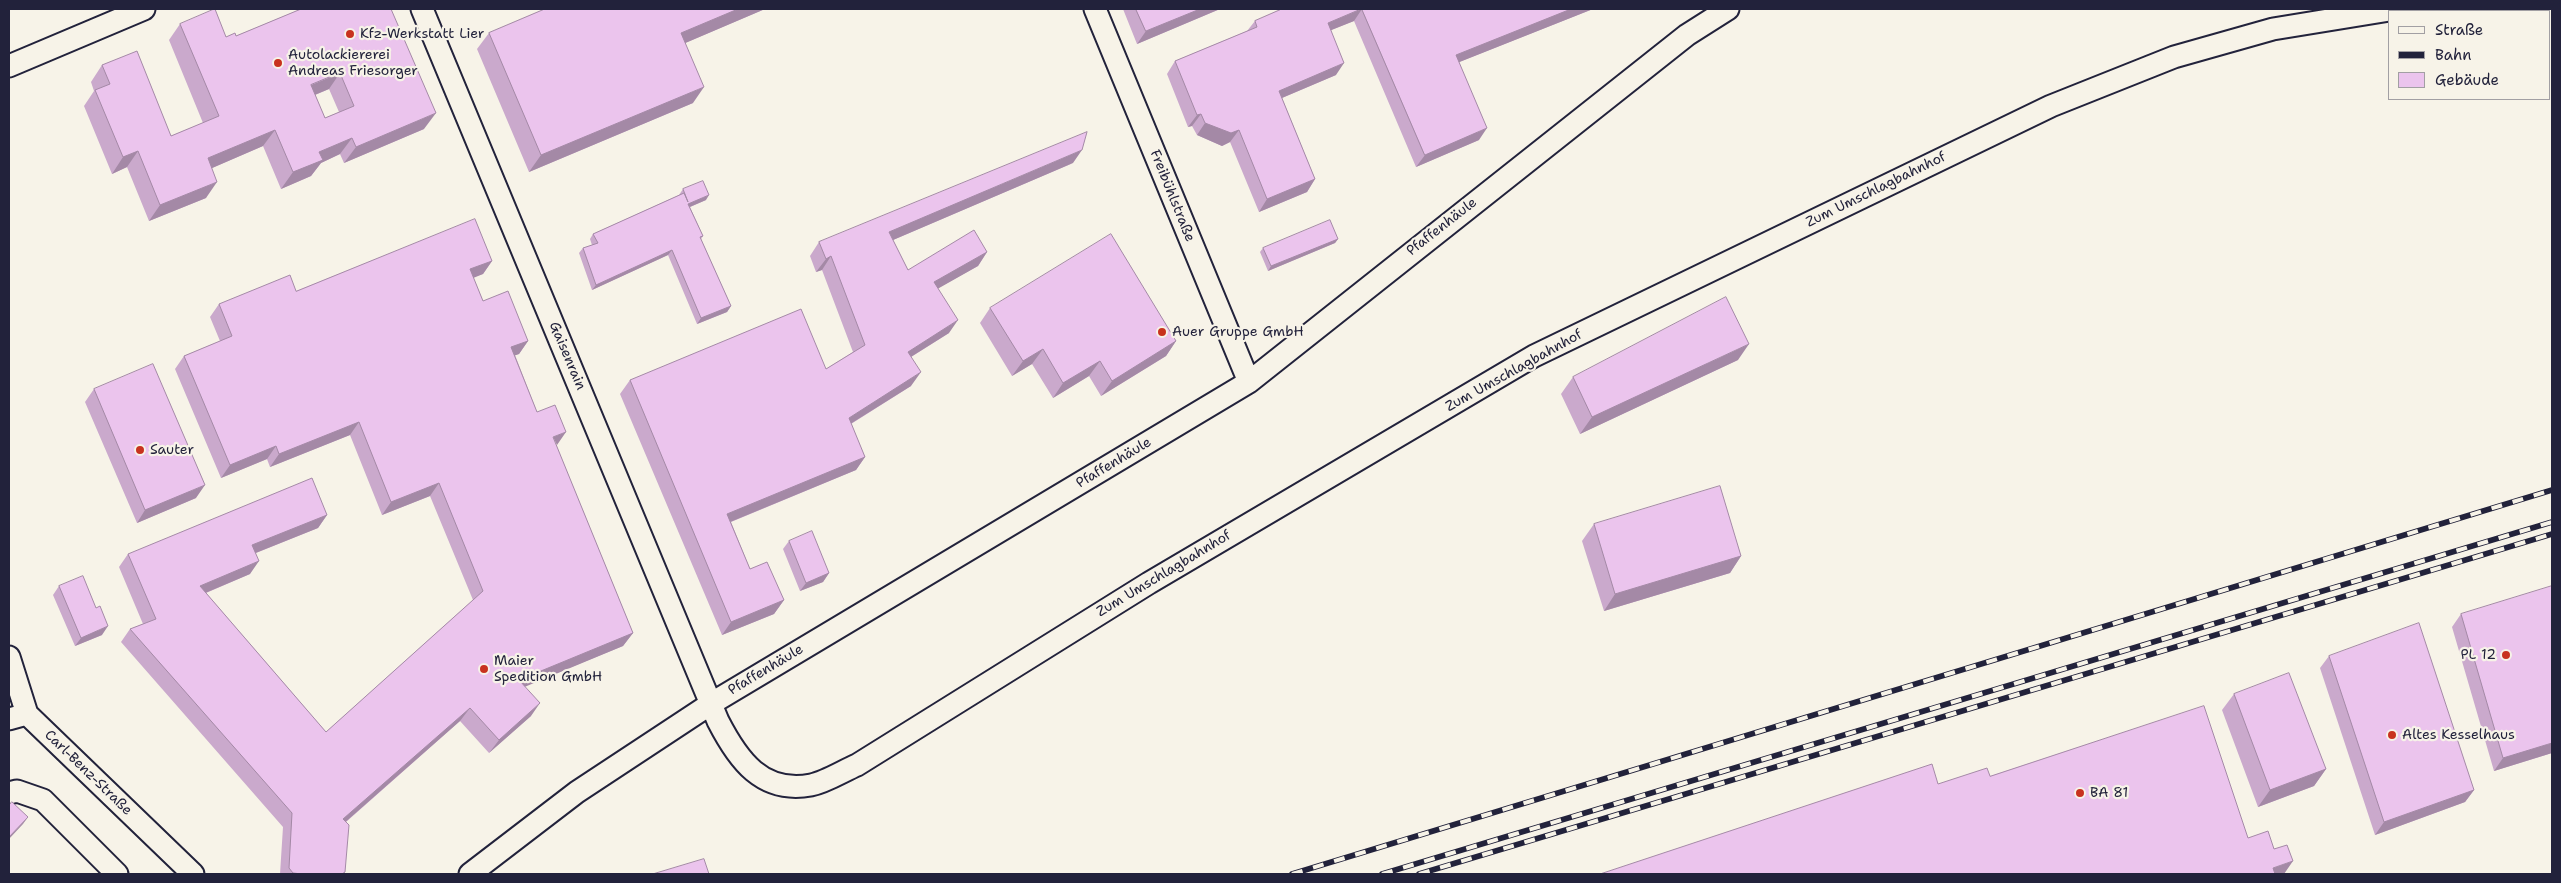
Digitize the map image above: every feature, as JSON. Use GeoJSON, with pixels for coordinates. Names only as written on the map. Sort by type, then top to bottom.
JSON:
{"type":"FeatureCollection","features":[{"type":"Feature","properties":{"kind":"street"},"geometry":{"type":"LineString","coordinates":[[9,66],[144,9]]}},
{"type":"Feature","properties":{"kind":"street","name":"Gaisenrain"},"geometry":{"type":"LineString","coordinates":[[422,9],[712,703]]}},
{"type":"Feature","properties":{"kind":"street","name":"Freibühlstraße"},"geometry":{"type":"LineString","coordinates":[[1095,9],[1249,382]]}},
{"type":"Feature","properties":{"kind":"street","name":"Pfaffenhäule"},"geometry":{"type":"LineString","coordinates":[[470,874],[577,792],[712,703],[1249,382],[1686,35],[1728,9]]}},
{"type":"Feature","properties":{"kind":"street","name":"Zum Umschlagbahnhof"},"geometry":{"type":"LineString","coordinates":[[712,703],[718,722],[734,752],[750,769],[783,787],[812,785],[857,765],[1157,578],[1543,352],[2051,106],[2174,57],[2264,31],[2388,10]]}},
{"type":"Feature","properties":{"kind":"street","name":"Carl-Benz-Straße"},"geometry":{"type":"LineString","coordinates":[[9,657],[18,716],[192,874]]}},
{"type":"Feature","properties":{"kind":"street"},"geometry":{"type":"LineString","coordinates":[[9,793],[18,791],[42,800],[117,874]]}},
{"type":"Feature","properties":{"kind":"building"},"geometry":{"type":"Polygon","coordinates":[[[215,9],[226,37],[235,33],[236,36],[301,9],[391,9],[436,113],[356,147],[352,138],[319,152],[323,160],[293,172],[275,130],[208,158],[217,182],[160,205],[138,151],[123,157],[95,90],[110,84],[102,65],[137,51],[171,136],[219,116],[180,24],[215,9]],[[340,73],[311,85],[325,118],[354,106],[340,73]]]}},
{"type":"Feature","properties":{"kind":"building"},"geometry":{"type":"Polygon","coordinates":[[[545,9],[738,9],[681,33],[704,87],[541,155],[489,33],[545,9]]]}},
{"type":"Feature","properties":{"kind":"building"},"geometry":{"type":"Polygon","coordinates":[[[1136,9],[1200,9],[1146,31],[1136,9]]]}},
{"type":"Feature","properties":{"kind":"building"},"geometry":{"type":"Polygon","coordinates":[[[1282,9],[1361,9],[1328,23],[1344,63],[1279,91],[1315,179],[1267,199],[1239,130],[1231,133],[1205,123],[1201,114],[1197,115],[1175,61],[1257,27],[1255,21],[1282,9]]]}},
{"type":"Feature","properties":{"kind":"building"},"geometry":{"type":"Polygon","coordinates":[[[1362,9],[1571,9],[1456,55],[1487,128],[1425,155],[1362,9]]]}},
{"type":"Feature","properties":{"kind":"building"},"geometry":{"type":"Polygon","coordinates":[[[1087,132],[1082,150],[889,232],[908,270],[974,230],[987,252],[934,282],[958,320],[908,352],[921,372],[849,418],[865,457],[727,514],[750,569],[767,562],[784,600],[731,622],[630,380],[801,309],[826,369],[865,345],[831,256],[826,259],[819,242],[1087,132]]]}},
{"type":"Feature","properties":{"kind":"building"},"geometry":{"type":"Polygon","coordinates":[[[703,181],[709,195],[688,204],[703,236],[700,237],[731,306],[701,318],[672,250],[596,285],[583,248],[598,243],[593,234],[684,193],[688,202],[683,189],[703,181]]]}},
{"type":"Feature","properties":{"kind":"building"},"geometry":{"type":"Polygon","coordinates":[[[475,219],[492,261],[470,269],[483,301],[508,291],[528,341],[511,347],[537,412],[555,405],[566,432],[553,437],[633,633],[519,680],[540,703],[499,740],[470,708],[343,819],[349,825],[345,872],[342,874],[293,873],[289,868],[292,813],[130,629],[156,619],[128,554],[312,478],[327,515],[252,545],[259,561],[200,586],[326,732],[483,591],[439,483],[391,502],[359,422],[279,454],[276,446],[230,465],[184,356],[232,336],[219,304],[290,275],[296,291],[475,219]]]}},
{"type":"Feature","properties":{"kind":"building"},"geometry":{"type":"Polygon","coordinates":[[[1330,220],[1338,239],[1271,266],[1263,248],[1330,220]]]}},
{"type":"Feature","properties":{"kind":"building"},"geometry":{"type":"Polygon","coordinates":[[[1111,234],[1176,341],[1112,381],[1100,361],[1063,383],[1043,349],[1023,361],[990,308],[1111,234]]]}},
{"type":"Feature","properties":{"kind":"building"},"geometry":{"type":"Polygon","coordinates":[[[1726,297],[1749,344],[1592,417],[1573,377],[1726,297]]]}},
{"type":"Feature","properties":{"kind":"building","name":"Sauter"},"geometry":{"type":"Polygon","coordinates":[[[153,364],[205,485],[145,510],[94,389],[153,364]]]}},
{"type":"Feature","properties":{"kind":"building"},"geometry":{"type":"Polygon","coordinates":[[[1720,486],[1741,556],[1615,594],[1594,524],[1720,486]]]}},
{"type":"Feature","properties":{"kind":"building"},"geometry":{"type":"Polygon","coordinates":[[[812,531],[829,573],[806,583],[789,541],[812,531]]]}},
{"type":"Feature","properties":{"kind":"building"},"geometry":{"type":"Polygon","coordinates":[[[83,576],[96,608],[100,606],[108,626],[81,638],[59,586],[83,576]]]}},
{"type":"Feature","properties":{"kind":"building","name":"PL 12"},"geometry":{"type":"Polygon","coordinates":[[[2552,586],[2552,743],[2503,758],[2461,614],[2552,586]]]}},
{"type":"Feature","properties":{"kind":"building","name":"Altes Kesselhaus"},"geometry":{"type":"Polygon","coordinates":[[[2419,623],[2474,790],[2384,822],[2329,656],[2419,623]]]}},
{"type":"Feature","properties":{"kind":"building"},"geometry":{"type":"Polygon","coordinates":[[[2289,673],[2326,769],[2270,790],[2234,694],[2289,673]]]}},
{"type":"Feature","properties":{"kind":"building","name":"BA 81"},"geometry":{"type":"Polygon","coordinates":[[[2204,706],[2248,838],[2268,831],[2274,849],[2287,845],[2293,861],[2273,868],[2275,874],[1600,874],[1932,764],[1938,784],[1987,768],[1990,776],[2204,706]]]}},
{"type":"Feature","properties":{"kind":"building"},"geometry":{"type":"Polygon","coordinates":[[[12,802],[28,817],[9,837],[9,805],[12,802]]]}},
{"type":"Feature","properties":{"kind":"building"},"geometry":{"type":"Polygon","coordinates":[[[704,859],[709,874],[653,874],[704,859]]]}},
{"type":"Feature","properties":{"kind":"railway"},"geometry":{"type":"LineString","coordinates":[[1292,874],[2552,490]]}},
{"type":"Feature","properties":{"kind":"railway"},"geometry":{"type":"LineString","coordinates":[[1382,874],[2552,522]]}},
{"type":"Feature","properties":{"kind":"railway"},"geometry":{"type":"LineString","coordinates":[[1419,874],[2552,534]]}},
{"type":"Feature","properties":{"kind":"place","name":"Kfz-Werkstatt Lier"},"geometry":{"type":"Point","coordinates":[350,34]}},
{"type":"Feature","properties":{"kind":"place","name":"Autolackiererei Andreas Friesorger"},"geometry":{"type":"Point","coordinates":[278,63]}},
{"type":"Feature","properties":{"kind":"place","name":"Auer Gruppe GmbH"},"geometry":{"type":"Point","coordinates":[1162,332]}},
{"type":"Feature","properties":{"kind":"place","name":"Sauter"},"geometry":{"type":"Point","coordinates":[140,450]}},
{"type":"Feature","properties":{"kind":"place","name":"PL 12"},"geometry":{"type":"Point","coordinates":[2506,655]}},
{"type":"Feature","properties":{"kind":"place","name":"Maier Spedition GmbH"},"geometry":{"type":"Point","coordinates":[484,669]}},
{"type":"Feature","properties":{"kind":"place","name":"Altes Kesselhaus"},"geometry":{"type":"Point","coordinates":[2392,735]}},
{"type":"Feature","properties":{"kind":"place","name":"BA 81"},"geometry":{"type":"Point","coordinates":[2080,793]}}]}
